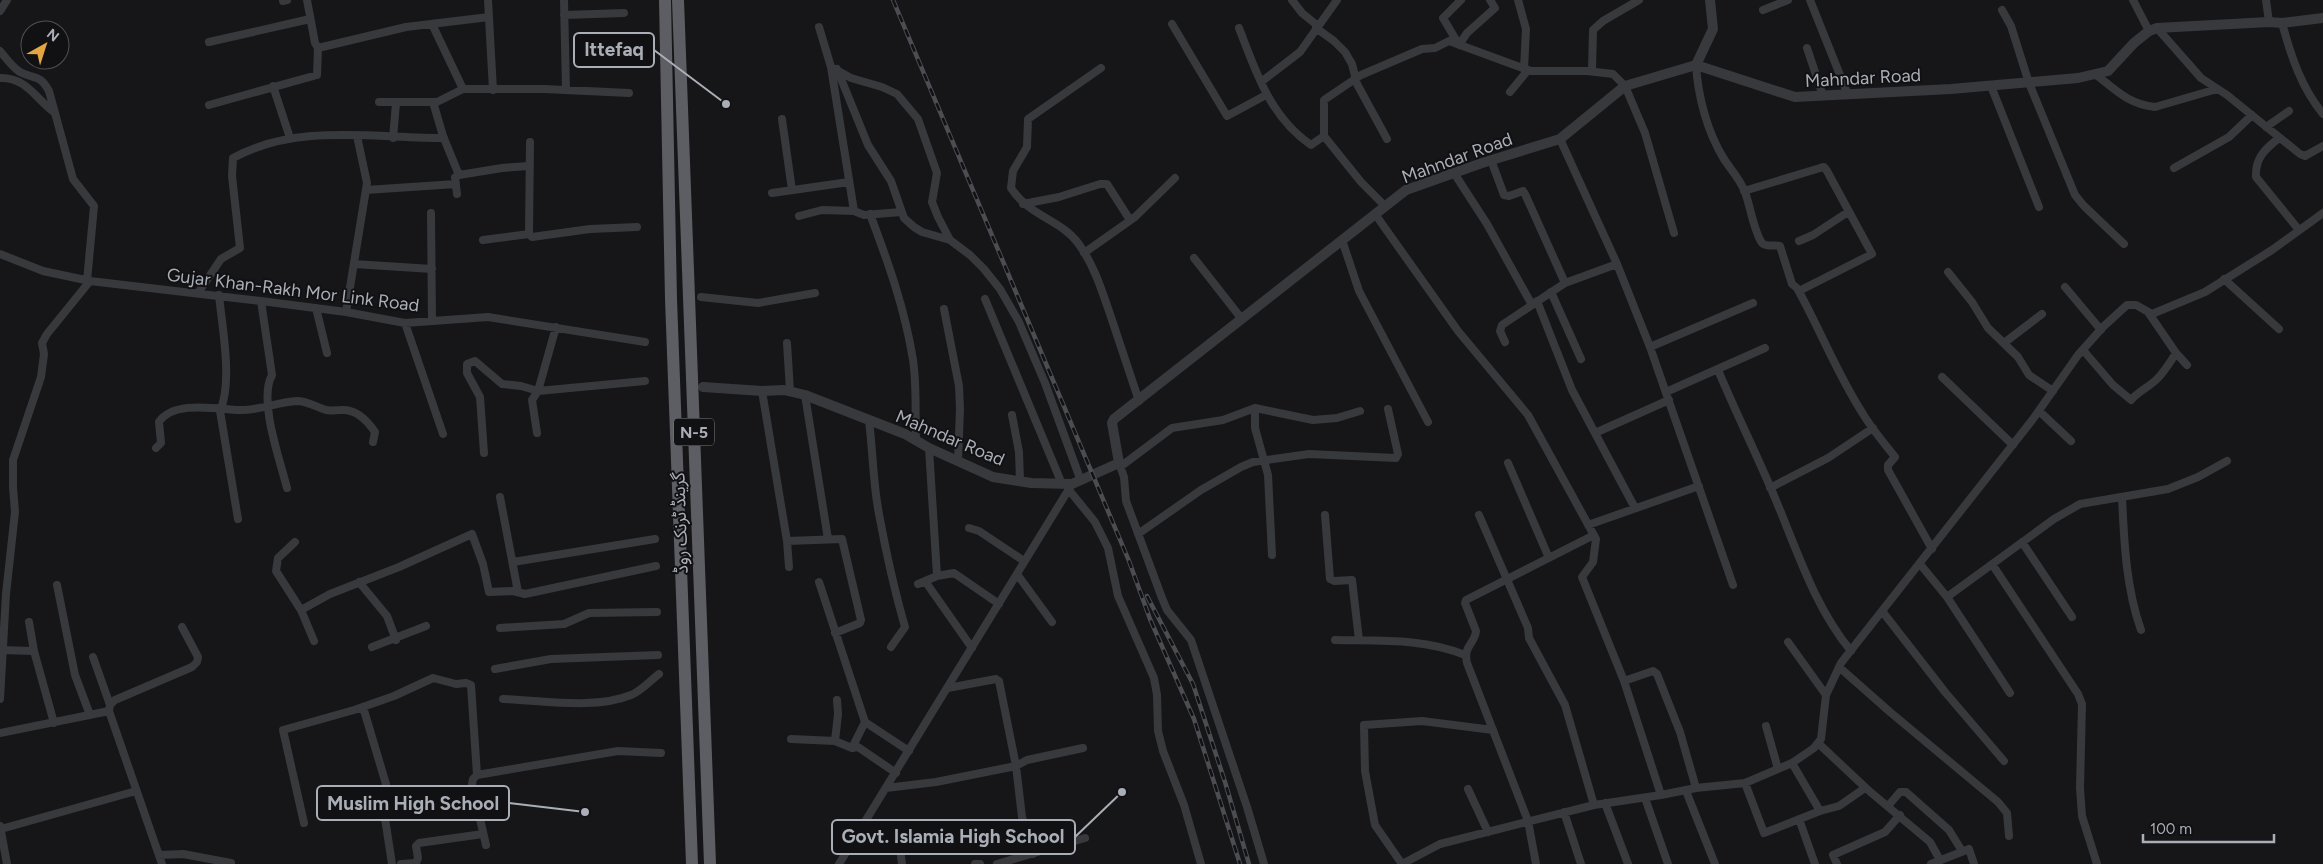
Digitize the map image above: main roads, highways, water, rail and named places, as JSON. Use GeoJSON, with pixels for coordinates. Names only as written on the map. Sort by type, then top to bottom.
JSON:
{"type":"FeatureCollection","features":[{"type":"Feature","properties":{"kind":"highway","name":"گرینڈ ٹرنک روڈ"},"geometry":{"type":"LineString","coordinates":[[665,0],[671,300],[692,864]]}},
{"type":"Feature","properties":{"kind":"highway","name":"گرینڈ ٹرنک روڈ"},"geometry":{"type":"LineString","coordinates":[[678,0],[695,298],[710,864]]}},
{"type":"Feature","properties":{"kind":"highway"},"geometry":{"type":"LineString","coordinates":[[671,300],[695,298]]}},
{"type":"Feature","properties":{"kind":"railway"},"geometry":{"type":"LineString","coordinates":[[893,0],[1129,561],[1150,619],[1194,719],[1240,864]]}},
{"type":"Feature","properties":{"kind":"railway"},"geometry":{"type":"LineString","coordinates":[[1147,596],[1193,684],[1249,864]]}},
{"type":"Feature","properties":{"kind":"place","name":"Ittefaq"},"geometry":{"type":"Point","coordinates":[726,104]}},
{"type":"Feature","properties":{"kind":"place","name":"Govt. Islamia High School"},"geometry":{"type":"Point","coordinates":[1122,792]}},
{"type":"Feature","properties":{"kind":"place","name":"Muslim High School"},"geometry":{"type":"Point","coordinates":[585,812]}}]}
